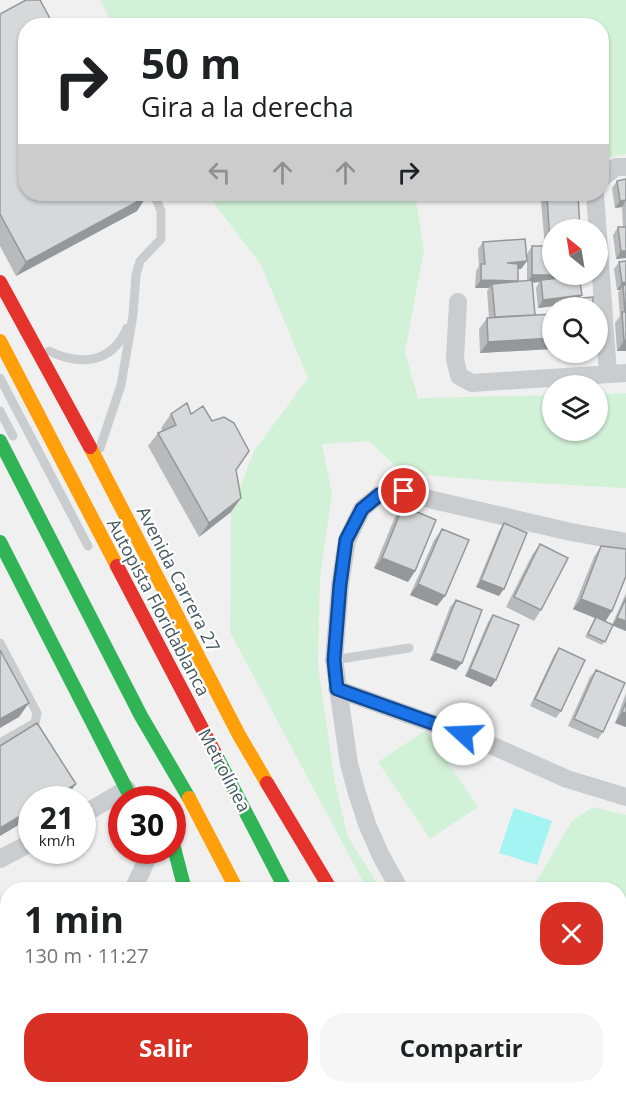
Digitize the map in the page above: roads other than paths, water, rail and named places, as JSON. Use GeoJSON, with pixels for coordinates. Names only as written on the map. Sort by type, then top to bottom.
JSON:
{"type":"FeatureCollection","features":[{"type":"Feature","properties":{"kind":"highway","name":"Avenida Carrera 27"},"geometry":{"type":"LineString","coordinates":[[0,282],[96,458],[239,735],[326,882]]}},
{"type":"Feature","properties":{"kind":"highway","name":"Autopista Floridablanca"},"geometry":{"type":"LineString","coordinates":[[0,341],[282,882]]}},
{"type":"Feature","properties":{"kind":"highway"},"geometry":{"type":"LineString","coordinates":[[0,441],[141,716],[184,789],[233,882]]}},
{"type":"Feature","properties":{"kind":"highway"},"geometry":{"type":"LineString","coordinates":[[0,542],[126,786]]}},
{"type":"Feature","properties":{"kind":"highway"},"geometry":{"type":"LineString","coordinates":[[141,716],[154,768]]}},
{"type":"Feature","properties":{"kind":"highway"},"geometry":{"type":"LineString","coordinates":[[169,864],[179,882]]}},
{"type":"Feature","properties":{"kind":"highway"},"geometry":{"type":"LineString","coordinates":[[178,864],[182,882]]}},
{"type":"Feature","properties":{"kind":"street"},"geometry":{"type":"LineString","coordinates":[[609,173],[616,168],[626,167]]}},
{"type":"Feature","properties":{"kind":"street"},"geometry":{"type":"LineString","coordinates":[[458,302],[455,359],[459,376],[472,383],[617,373],[596,201]]}},
{"type":"Feature","properties":{"kind":"street"},"geometry":{"type":"LineString","coordinates":[[396,882],[367,824],[357,793],[349,764],[334,660],[346,540],[362,509],[379,495],[404,491],[433,500],[572,532],[626,542]]}},
{"type":"Feature","properties":{"kind":"street"},"geometry":{"type":"LineString","coordinates":[[337,689],[484,742],[567,779],[626,797]]}},
{"type":"Feature","properties":{"kind":"street"},"geometry":{"type":"LineString","coordinates":[[0,859],[18,849]]}},
{"type":"Feature","properties":{"kind":"street"},"geometry":{"type":"LineString","coordinates":[[137,882],[145,864]]}},
{"type":"Feature","properties":{"kind":"lane"},"geometry":{"type":"LineString","coordinates":[[96,458],[121,385],[133,315],[136,274],[140,261],[161,239],[161,212],[157,201]]}},
{"type":"Feature","properties":{"kind":"lane"},"geometry":{"type":"LineString","coordinates":[[28,336],[43,348],[58,355],[72,360],[87,361],[102,357],[114,348],[124,336],[133,315]]}},
{"type":"Feature","properties":{"kind":"lane"},"geometry":{"type":"LineString","coordinates":[[0,378],[94,556]]}},
{"type":"Feature","properties":{"kind":"lane"},"geometry":{"type":"LineString","coordinates":[[0,411],[16,442]]}},
{"type":"Feature","properties":{"kind":"lane"},"geometry":{"type":"LineString","coordinates":[[0,643],[37,713],[35,723],[0,743]]}},
{"type":"Feature","properties":{"kind":"lane"},"geometry":{"type":"LineString","coordinates":[[334,660],[409,648]]}},
{"type":"Feature","properties":{"kind":"water"},"geometry":{"type":"Polygon","coordinates":[[[514,808],[552,821],[537,865],[499,853],[514,808]]]}}]}
